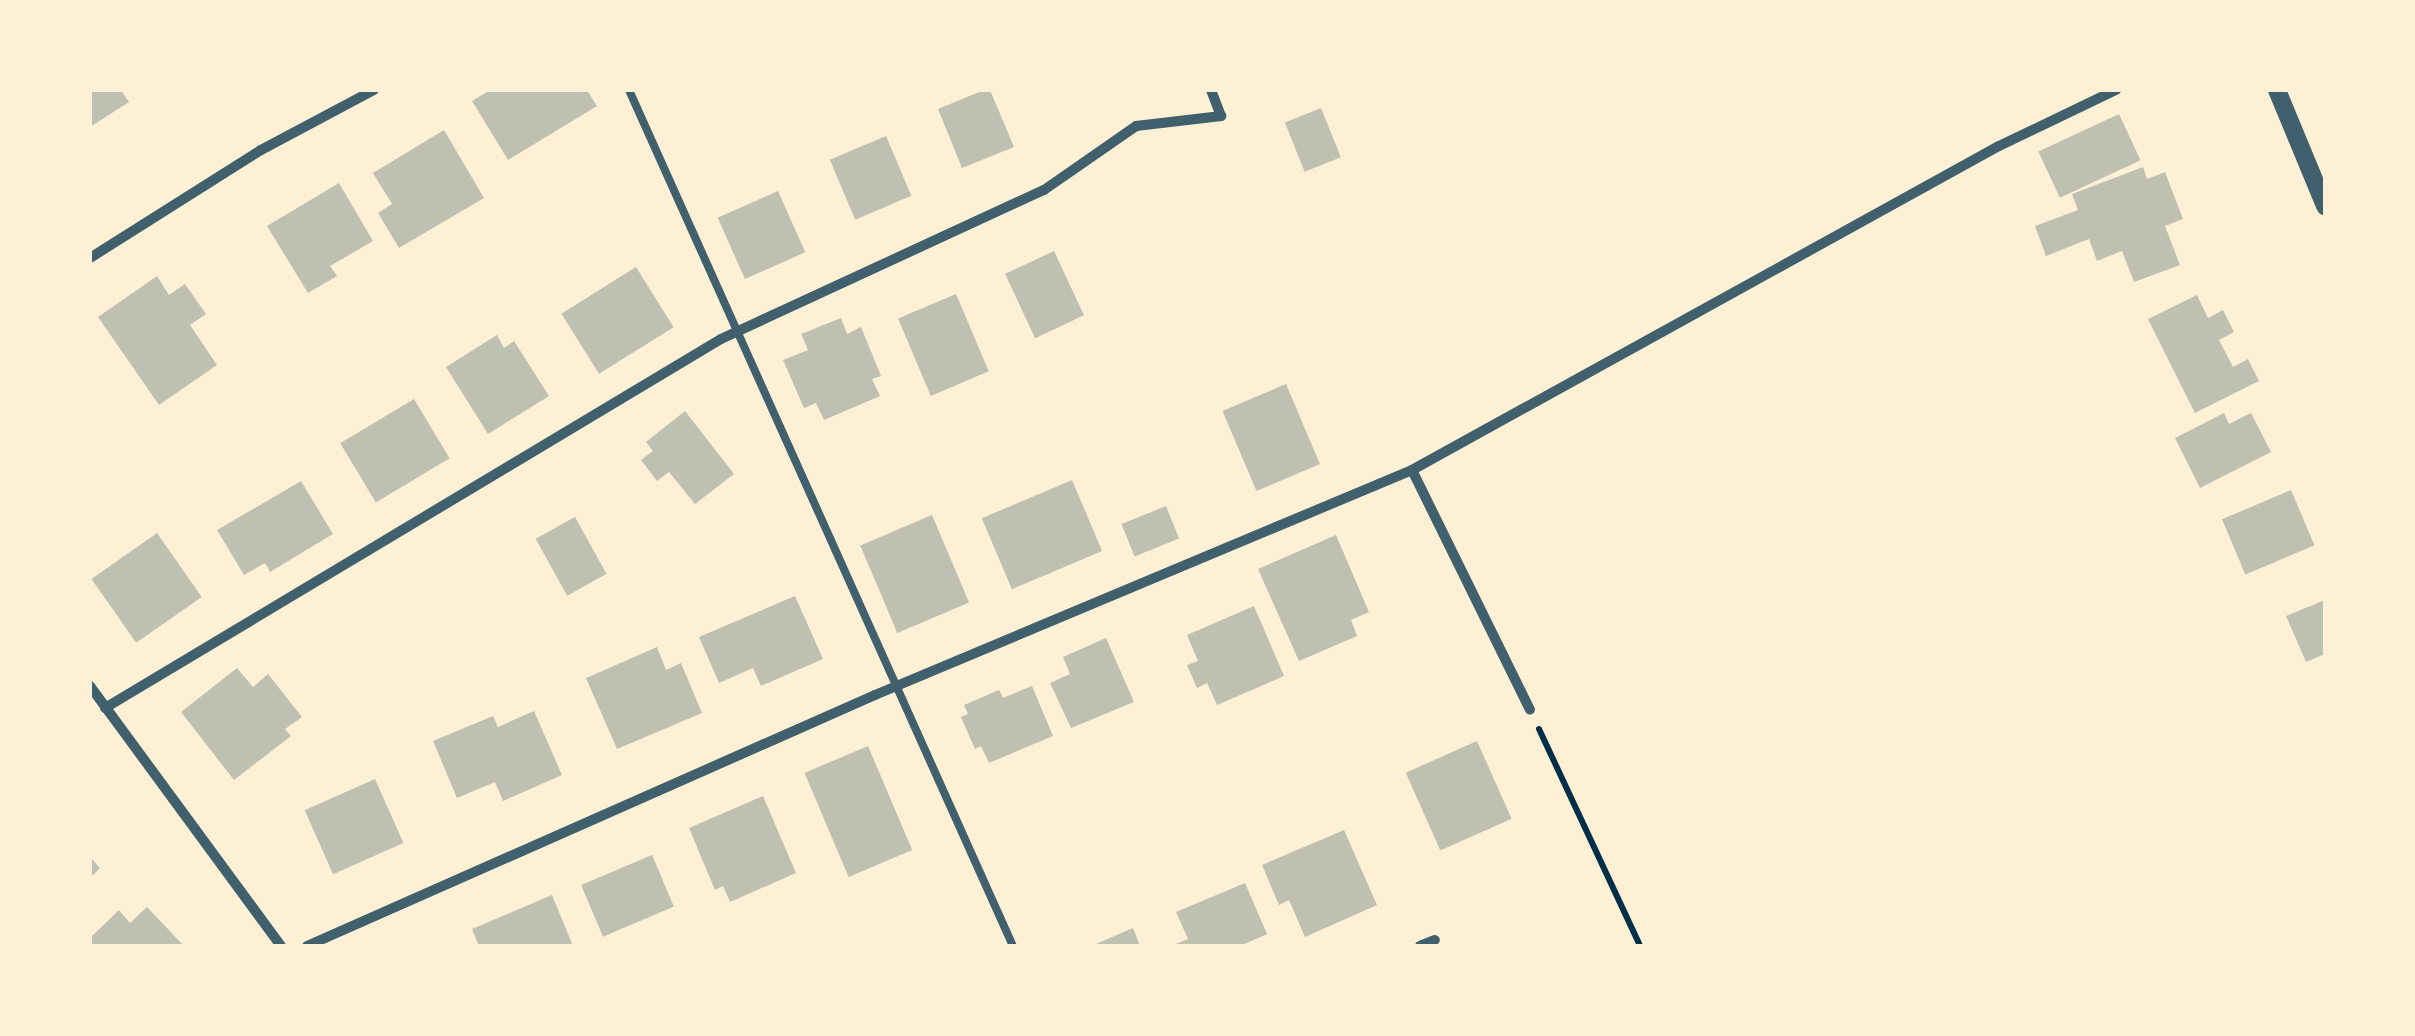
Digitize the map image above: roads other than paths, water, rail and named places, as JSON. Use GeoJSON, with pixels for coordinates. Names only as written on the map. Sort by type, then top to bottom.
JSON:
{"type":"FeatureCollection","features":[{"type":"Feature","properties":{"kind":"street"},"geometry":{"type":"LineString","coordinates":[[90,258],[262,150],[374,90]]}},
{"type":"Feature","properties":{"kind":"street"},"geometry":{"type":"LineString","coordinates":[[105,708],[738,331],[1044,190],[1136,126],[1221,116],[1211,90]]}},
{"type":"Feature","properties":{"kind":"street"},"geometry":{"type":"LineString","coordinates":[[307,946],[894,687],[1412,470],[1999,146],[2116,90]]}},
{"type":"Feature","properties":{"kind":"street"},"geometry":{"type":"LineString","coordinates":[[2277,90],[2325,206]]}},
{"type":"Feature","properties":{"kind":"street"},"geometry":{"type":"LineString","coordinates":[[1412,470],[1530,710]]}},
{"type":"Feature","properties":{"kind":"street"},"geometry":{"type":"LineString","coordinates":[[90,686],[281,946]]}},
{"type":"Feature","properties":{"kind":"street"},"geometry":{"type":"LineString","coordinates":[[1420,946],[1435,940]]}},
{"type":"Feature","properties":{"kind":"lane"},"geometry":{"type":"LineString","coordinates":[[629,90],[1013,946]]}}]}
